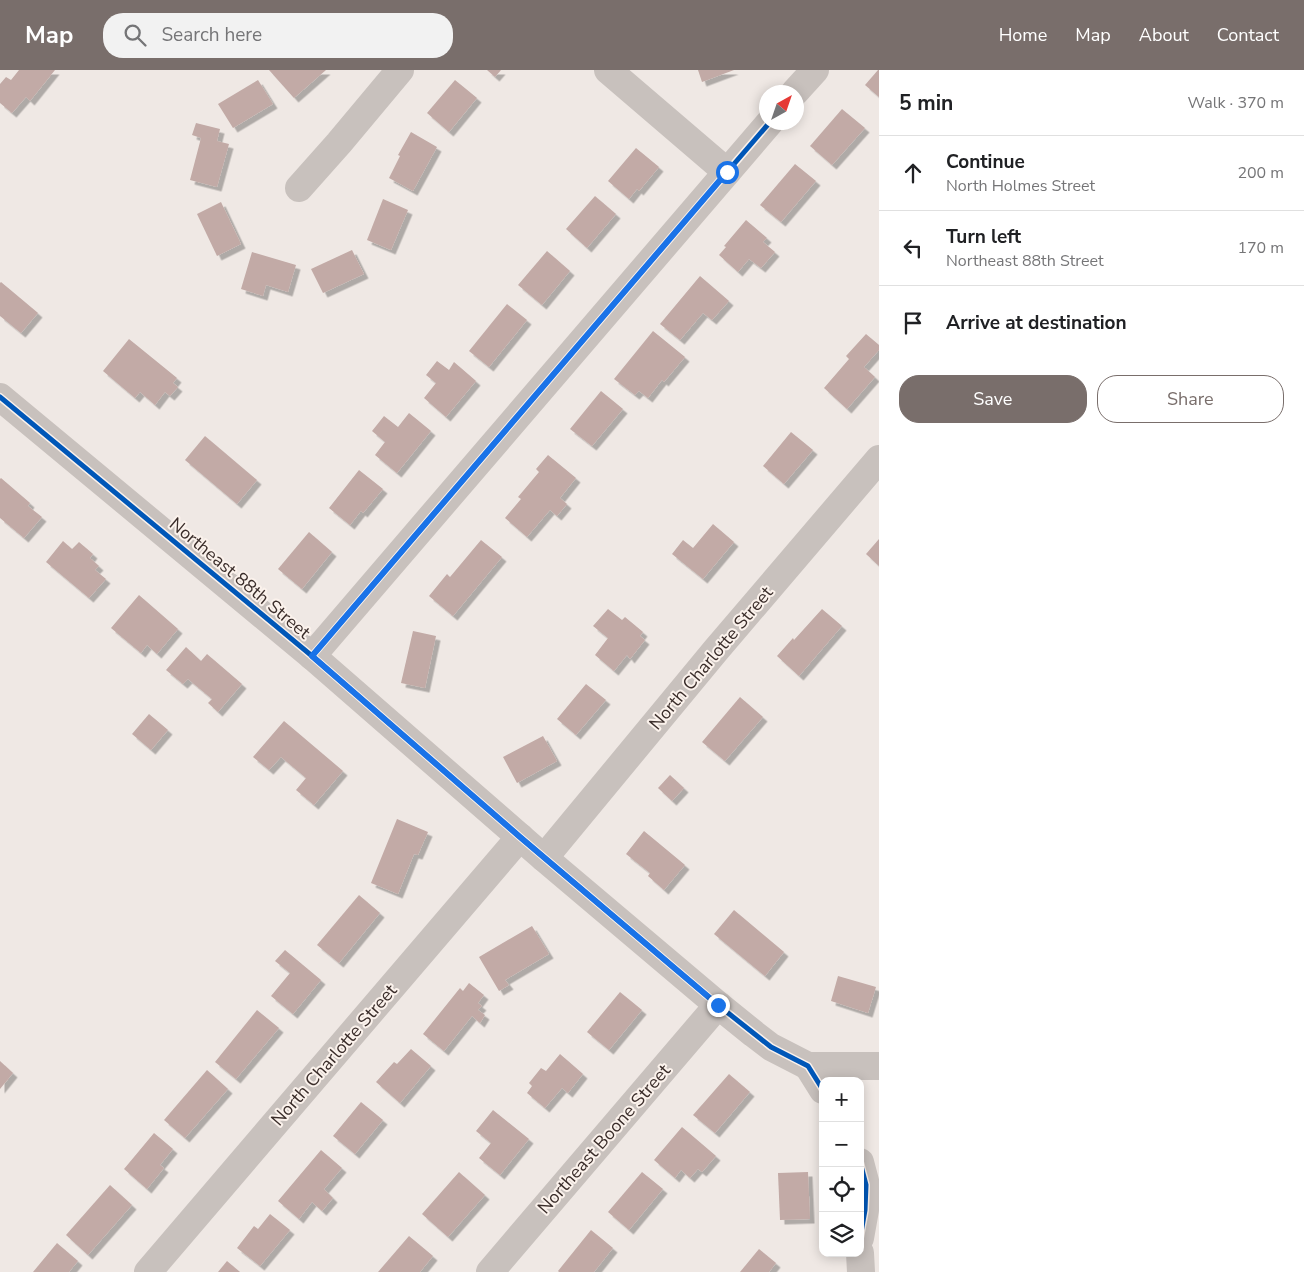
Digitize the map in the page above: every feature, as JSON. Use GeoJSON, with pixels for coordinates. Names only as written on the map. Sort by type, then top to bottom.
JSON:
{"type":"FeatureCollection","features":[{"type":"Feature","properties":{"kind":"street"},"geometry":{"type":"LineString","coordinates":[[299,188],[339,144],[400,70]]}},
{"type":"Feature","properties":{"kind":"street"},"geometry":{"type":"LineString","coordinates":[[608,70],[727,172]]}},
{"type":"Feature","properties":{"kind":"street"},"geometry":{"type":"LineString","coordinates":[[801,85],[815,70]]}},
{"type":"Feature","properties":{"kind":"street"},"geometry":{"type":"LineString","coordinates":[[312,656],[763,130]]}},
{"type":"Feature","properties":{"kind":"street","name":"Northeast 88th Street"},"geometry":{"type":"LineString","coordinates":[[0,397],[312,656],[544,858],[718,1005],[771,1047],[808,1066],[879,1066]]}},
{"type":"Feature","properties":{"kind":"street","name":"North Charlotte Street"},"geometry":{"type":"LineString","coordinates":[[544,858],[716,650],[879,459]]}},
{"type":"Feature","properties":{"kind":"street","name":"North Charlotte Street"},"geometry":{"type":"LineString","coordinates":[[148,1272],[520,837]]}},
{"type":"Feature","properties":{"kind":"street","name":"Northeast Boone Street"},"geometry":{"type":"LineString","coordinates":[[490,1272],[718,1005]]}},
{"type":"Feature","properties":{"kind":"street"},"geometry":{"type":"LineString","coordinates":[[808,1066],[819,1084]]}},
{"type":"Feature","properties":{"kind":"street"},"geometry":{"type":"LineString","coordinates":[[861,1167],[866,1185],[864,1216]]}},
{"type":"Feature","properties":{"kind":"street"},"geometry":{"type":"LineString","coordinates":[[860,1257],[861,1272]]}},
{"type":"Feature","properties":{"kind":"building"},"geometry":{"type":"Polygon","coordinates":[[[19,70],[55,70],[30,101],[26,97],[12,113],[0,103],[0,84],[6,77],[11,80],[19,70]]]}},
{"type":"Feature","properties":{"kind":"building"},"geometry":{"type":"Polygon","coordinates":[[[269,70],[326,70],[294,98],[269,70]]]}},
{"type":"Feature","properties":{"kind":"building"},"geometry":{"type":"Polygon","coordinates":[[[487,70],[501,70],[495,77],[487,70]]]}},
{"type":"Feature","properties":{"kind":"building"},"geometry":{"type":"Polygon","coordinates":[[[698,70],[734,70],[702,82],[698,70]]]}},
{"type":"Feature","properties":{"kind":"building"},"geometry":{"type":"Polygon","coordinates":[[[879,70],[879,97],[865,85],[879,70]]]}},
{"type":"Feature","properties":{"kind":"building"},"geometry":{"type":"Polygon","coordinates":[[[258,80],[273,104],[233,128],[218,104],[258,80]]]}},
{"type":"Feature","properties":{"kind":"building"},"geometry":{"type":"Polygon","coordinates":[[[455,80],[477,98],[449,132],[427,113],[455,80]]]}},
{"type":"Feature","properties":{"kind":"building"},"geometry":{"type":"Polygon","coordinates":[[[842,109],[865,128],[832,165],[810,146],[842,109]]]}},
{"type":"Feature","properties":{"kind":"building"},"geometry":{"type":"Polygon","coordinates":[[[196,123],[220,129],[217,141],[229,144],[217,187],[190,180],[201,138],[192,135],[196,123]]]}},
{"type":"Feature","properties":{"kind":"building"},"geometry":{"type":"Polygon","coordinates":[[[411,132],[437,147],[413,191],[389,178],[400,156],[398,155],[411,132]]]}},
{"type":"Feature","properties":{"kind":"building"},"geometry":{"type":"Polygon","coordinates":[[[636,148],[659,167],[639,191],[637,189],[629,199],[608,181],[636,148]]]}},
{"type":"Feature","properties":{"kind":"building"},"geometry":{"type":"Polygon","coordinates":[[[795,164],[816,181],[781,222],[760,205],[795,164]]]}},
{"type":"Feature","properties":{"kind":"building"},"geometry":{"type":"Polygon","coordinates":[[[595,196],[616,214],[587,248],[566,229],[595,196]]]}},
{"type":"Feature","properties":{"kind":"building"},"geometry":{"type":"Polygon","coordinates":[[[383,199],[408,210],[391,250],[367,240],[383,199]]]}},
{"type":"Feature","properties":{"kind":"building"},"geometry":{"type":"Polygon","coordinates":[[[221,202],[241,244],[217,256],[197,214],[221,202]]]}},
{"type":"Feature","properties":{"kind":"building"},"geometry":{"type":"Polygon","coordinates":[[[746,220],[767,238],[763,242],[775,252],[761,268],[749,259],[738,272],[719,255],[726,247],[724,246],[746,220]]]}},
{"type":"Feature","properties":{"kind":"building"},"geometry":{"type":"Polygon","coordinates":[[[352,250],[364,274],[323,293],[311,269],[352,250]]]}},
{"type":"Feature","properties":{"kind":"building"},"geometry":{"type":"Polygon","coordinates":[[[547,251],[570,271],[542,305],[518,285],[547,251]]]}},
{"type":"Feature","properties":{"kind":"building"},"geometry":{"type":"Polygon","coordinates":[[[252,252],[296,265],[288,292],[266,285],[263,296],[241,289],[252,252]]]}},
{"type":"Feature","properties":{"kind":"building"},"geometry":{"type":"Polygon","coordinates":[[[700,276],[729,301],[712,320],[703,313],[680,340],[660,324],[700,276]]]}},
{"type":"Feature","properties":{"kind":"building"},"geometry":{"type":"Polygon","coordinates":[[[1,282],[38,313],[21,333],[0,316],[1,282]]]}},
{"type":"Feature","properties":{"kind":"building"},"geometry":{"type":"Polygon","coordinates":[[[507,304],[527,320],[489,367],[469,351],[507,304]]]}},
{"type":"Feature","properties":{"kind":"building"},"geometry":{"type":"Polygon","coordinates":[[[653,331],[685,357],[664,382],[662,380],[648,398],[639,391],[635,395],[614,379],[653,331]]]}},
{"type":"Feature","properties":{"kind":"building"},"geometry":{"type":"Polygon","coordinates":[[[866,334],[879,345],[879,350],[864,367],[875,377],[847,409],[824,388],[849,359],[846,356],[866,334]]]}},
{"type":"Feature","properties":{"kind":"building"},"geometry":{"type":"Polygon","coordinates":[[[129,339],[177,378],[173,383],[178,387],[170,396],[165,392],[155,405],[140,392],[135,398],[103,371],[129,339]]]}},
{"type":"Feature","properties":{"kind":"building"},"geometry":{"type":"Polygon","coordinates":[[[437,361],[449,370],[454,362],[476,381],[446,417],[424,398],[436,383],[426,375],[437,361]]]}},
{"type":"Feature","properties":{"kind":"building"},"geometry":{"type":"Polygon","coordinates":[[[601,391],[623,409],[592,446],[570,429],[601,391]]]}},
{"type":"Feature","properties":{"kind":"building"},"geometry":{"type":"Polygon","coordinates":[[[409,413],[431,431],[397,473],[375,455],[385,442],[372,431],[384,416],[398,427],[409,413]]]}},
{"type":"Feature","properties":{"kind":"building"},"geometry":{"type":"Polygon","coordinates":[[[791,432],[813,450],[784,484],[763,466],[791,432]]]}},
{"type":"Feature","properties":{"kind":"building"},"geometry":{"type":"Polygon","coordinates":[[[205,436],[257,480],[237,504],[185,460],[205,436]]]}},
{"type":"Feature","properties":{"kind":"building"},"geometry":{"type":"Polygon","coordinates":[[[548,455],[576,478],[560,498],[567,504],[557,516],[550,510],[527,537],[505,518],[521,499],[518,497],[539,472],[536,469],[548,455]]]}},
{"type":"Feature","properties":{"kind":"building"},"geometry":{"type":"Polygon","coordinates":[[[359,470],[383,489],[350,525],[329,508],[359,470]]]}},
{"type":"Feature","properties":{"kind":"building"},"geometry":{"type":"Polygon","coordinates":[[[1,478],[30,503],[28,506],[42,517],[24,538],[0,518],[1,478]]]}},
{"type":"Feature","properties":{"kind":"building"},"geometry":{"type":"Polygon","coordinates":[[[713,524],[734,542],[703,579],[672,554],[683,540],[693,548],[713,524]]]}},
{"type":"Feature","properties":{"kind":"building"},"geometry":{"type":"Polygon","coordinates":[[[309,532],[332,552],[302,589],[278,569],[309,532]]]}},
{"type":"Feature","properties":{"kind":"building"},"geometry":{"type":"Polygon","coordinates":[[[879,539],[879,566],[866,554],[879,539]]]}},
{"type":"Feature","properties":{"kind":"building"},"geometry":{"type":"Polygon","coordinates":[[[481,540],[502,557],[453,616],[429,596],[447,574],[450,577],[481,540]]]}},
{"type":"Feature","properties":{"kind":"building"},"geometry":{"type":"Polygon","coordinates":[[[63,541],[72,549],[79,542],[93,554],[90,558],[99,566],[95,570],[106,579],[89,598],[46,562],[63,541]]]}},
{"type":"Feature","properties":{"kind":"building"},"geometry":{"type":"Polygon","coordinates":[[[139,595],[178,629],[157,654],[147,645],[141,653],[111,628],[139,595]]]}},
{"type":"Feature","properties":{"kind":"building"},"geometry":{"type":"Polygon","coordinates":[[[608,609],[622,620],[625,617],[643,632],[640,636],[645,640],[630,659],[627,655],[614,671],[595,655],[608,638],[593,626],[608,609]]]}},
{"type":"Feature","properties":{"kind":"building"},"geometry":{"type":"Polygon","coordinates":[[[822,609],[842,626],[799,676],[777,656],[822,609]]]}},
{"type":"Feature","properties":{"kind":"building"},"geometry":{"type":"Polygon","coordinates":[[[413,631],[436,636],[425,688],[401,683],[413,631]]]}},
{"type":"Feature","properties":{"kind":"building"},"geometry":{"type":"Polygon","coordinates":[[[186,647],[201,661],[207,654],[242,684],[218,712],[208,703],[212,699],[188,679],[183,684],[166,670],[186,647]]]}},
{"type":"Feature","properties":{"kind":"building"},"geometry":{"type":"Polygon","coordinates":[[[586,684],[606,700],[576,735],[557,719],[586,684]]]}},
{"type":"Feature","properties":{"kind":"building"},"geometry":{"type":"Polygon","coordinates":[[[740,697],[763,717],[725,761],[702,742],[740,697]]]}},
{"type":"Feature","properties":{"kind":"building"},"geometry":{"type":"Polygon","coordinates":[[[149,714],[168,730],[151,750],[132,734],[149,714]]]}},
{"type":"Feature","properties":{"kind":"building"},"geometry":{"type":"Polygon","coordinates":[[[284,721],[343,771],[314,805],[296,790],[306,778],[281,757],[269,770],[253,757],[284,721]]]}},
{"type":"Feature","properties":{"kind":"building"},"geometry":{"type":"Polygon","coordinates":[[[543,736],[557,761],[517,783],[503,757],[543,736]]]}},
{"type":"Feature","properties":{"kind":"building"},"geometry":{"type":"Polygon","coordinates":[[[670,775],[684,788],[672,801],[658,788],[670,775]]]}},
{"type":"Feature","properties":{"kind":"building"},"geometry":{"type":"Polygon","coordinates":[[[397,819],[428,832],[418,855],[414,854],[398,894],[371,883],[397,819]]]}},
{"type":"Feature","properties":{"kind":"building"},"geometry":{"type":"Polygon","coordinates":[[[644,831],[685,865],[664,890],[648,876],[650,873],[626,854],[644,831]]]}},
{"type":"Feature","properties":{"kind":"building"},"geometry":{"type":"Polygon","coordinates":[[[359,895],[380,913],[339,963],[317,945],[359,895]]]}},
{"type":"Feature","properties":{"kind":"building"},"geometry":{"type":"Polygon","coordinates":[[[734,910],[784,952],[765,976],[714,934],[734,910]]]}},
{"type":"Feature","properties":{"kind":"building"},"geometry":{"type":"Polygon","coordinates":[[[532,926],[549,954],[505,980],[509,985],[499,991],[479,957],[532,926]]]}},
{"type":"Feature","properties":{"kind":"building"},"geometry":{"type":"Polygon","coordinates":[[[285,950],[321,980],[293,1014],[271,996],[290,973],[275,961],[285,950]]]}},
{"type":"Feature","properties":{"kind":"building"},"geometry":{"type":"Polygon","coordinates":[[[838,976],[876,987],[868,1013],[831,1001],[838,976]]]}},
{"type":"Feature","properties":{"kind":"building"},"geometry":{"type":"Polygon","coordinates":[[[469,983],[484,995],[478,1003],[482,1006],[478,1010],[485,1015],[480,1023],[472,1016],[444,1051],[423,1034],[460,988],[463,991],[469,983]]]}},
{"type":"Feature","properties":{"kind":"building"},"geometry":{"type":"Polygon","coordinates":[[[620,992],[642,1010],[609,1050],[587,1032],[620,992]]]}},
{"type":"Feature","properties":{"kind":"building"},"geometry":{"type":"Polygon","coordinates":[[[257,1010],[279,1028],[236,1079],[215,1062],[257,1010]]]}},
{"type":"Feature","properties":{"kind":"building"},"geometry":{"type":"Polygon","coordinates":[[[411,1049],[431,1066],[400,1103],[376,1082],[394,1062],[397,1064],[411,1049]]]}},
{"type":"Feature","properties":{"kind":"building"},"geometry":{"type":"Polygon","coordinates":[[[560,1054],[583,1074],[568,1093],[562,1088],[545,1108],[527,1093],[532,1086],[529,1083],[541,1068],[546,1071],[560,1054]]]}},
{"type":"Feature","properties":{"kind":"building"},"geometry":{"type":"Polygon","coordinates":[[[0,1061],[13,1073],[0,1089],[0,1061]]]}},
{"type":"Feature","properties":{"kind":"building"},"geometry":{"type":"Polygon","coordinates":[[[207,1070],[228,1089],[185,1138],[164,1120],[207,1070]]]}},
{"type":"Feature","properties":{"kind":"building"},"geometry":{"type":"Polygon","coordinates":[[[729,1074],[750,1092],[715,1133],[693,1115],[729,1074]]]}},
{"type":"Feature","properties":{"kind":"building"},"geometry":{"type":"Polygon","coordinates":[[[361,1102],[383,1120],[355,1154],[333,1136],[361,1102]]]}},
{"type":"Feature","properties":{"kind":"building"},"geometry":{"type":"Polygon","coordinates":[[[493,1110],[529,1139],[500,1175],[479,1158],[491,1143],[476,1131],[493,1110]]]}},
{"type":"Feature","properties":{"kind":"building"},"geometry":{"type":"Polygon","coordinates":[[[682,1127],[716,1156],[702,1172],[698,1169],[690,1178],[681,1170],[675,1178],[654,1160],[682,1127]]]}},
{"type":"Feature","properties":{"kind":"building"},"geometry":{"type":"Polygon","coordinates":[[[154,1133],[173,1149],[160,1165],[164,1168],[147,1189],[124,1169],[154,1133]]]}},
{"type":"Feature","properties":{"kind":"building"},"geometry":{"type":"Polygon","coordinates":[[[321,1150],[342,1168],[324,1189],[333,1198],[322,1211],[312,1202],[299,1219],[278,1201],[321,1150]]]}},
{"type":"Feature","properties":{"kind":"building"},"geometry":{"type":"Polygon","coordinates":[[[459,1172],[485,1195],[448,1237],[422,1214],[459,1172]]]}},
{"type":"Feature","properties":{"kind":"building"},"geometry":{"type":"Polygon","coordinates":[[[642,1172],[663,1189],[629,1230],[608,1212],[642,1172]]]}},
{"type":"Feature","properties":{"kind":"building"},"geometry":{"type":"Polygon","coordinates":[[[808,1172],[810,1219],[780,1220],[778,1173],[808,1172]]]}},
{"type":"Feature","properties":{"kind":"building"},"geometry":{"type":"Polygon","coordinates":[[[110,1185],[132,1205],[88,1255],[66,1235],[110,1185]]]}},
{"type":"Feature","properties":{"kind":"building"},"geometry":{"type":"Polygon","coordinates":[[[270,1214],[290,1230],[260,1266],[237,1248],[254,1226],[258,1229],[270,1214]]]}},
{"type":"Feature","properties":{"kind":"building"},"geometry":{"type":"Polygon","coordinates":[[[591,1230],[613,1248],[594,1272],[559,1272],[558,1271],[591,1230]]]}},
{"type":"Feature","properties":{"kind":"building"},"geometry":{"type":"Polygon","coordinates":[[[409,1236],[433,1256],[420,1272],[378,1272],[409,1236]]]}},
{"type":"Feature","properties":{"kind":"building"},"geometry":{"type":"Polygon","coordinates":[[[57,1243],[78,1261],[69,1272],[33,1272],[57,1243]]]}},
{"type":"Feature","properties":{"kind":"building"},"geometry":{"type":"Polygon","coordinates":[[[759,1249],[776,1263],[769,1272],[740,1272],[759,1249]]]}},
{"type":"Feature","properties":{"kind":"building"},"geometry":{"type":"Polygon","coordinates":[[[227,1261],[240,1272],[218,1272],[227,1261]]]}},
{"type":"Feature","properties":{"kind":"cycle path"},"geometry":{"type":"LineString","coordinates":[[312,656],[763,130]]}},
{"type":"Feature","properties":{"kind":"cycle path"},"geometry":{"type":"LineString","coordinates":[[0,397],[312,656],[520,837],[718,1005],[771,1047],[808,1066],[819,1084]]}},
{"type":"Feature","properties":{"kind":"cycle path"},"geometry":{"type":"LineString","coordinates":[[861,1167],[866,1185],[864,1216]]}},
{"type":"Feature","properties":{"kind":"route"},"geometry":{"type":"LineString","coordinates":[[718,1005],[520,837],[312,656],[727,172]]}}]}
